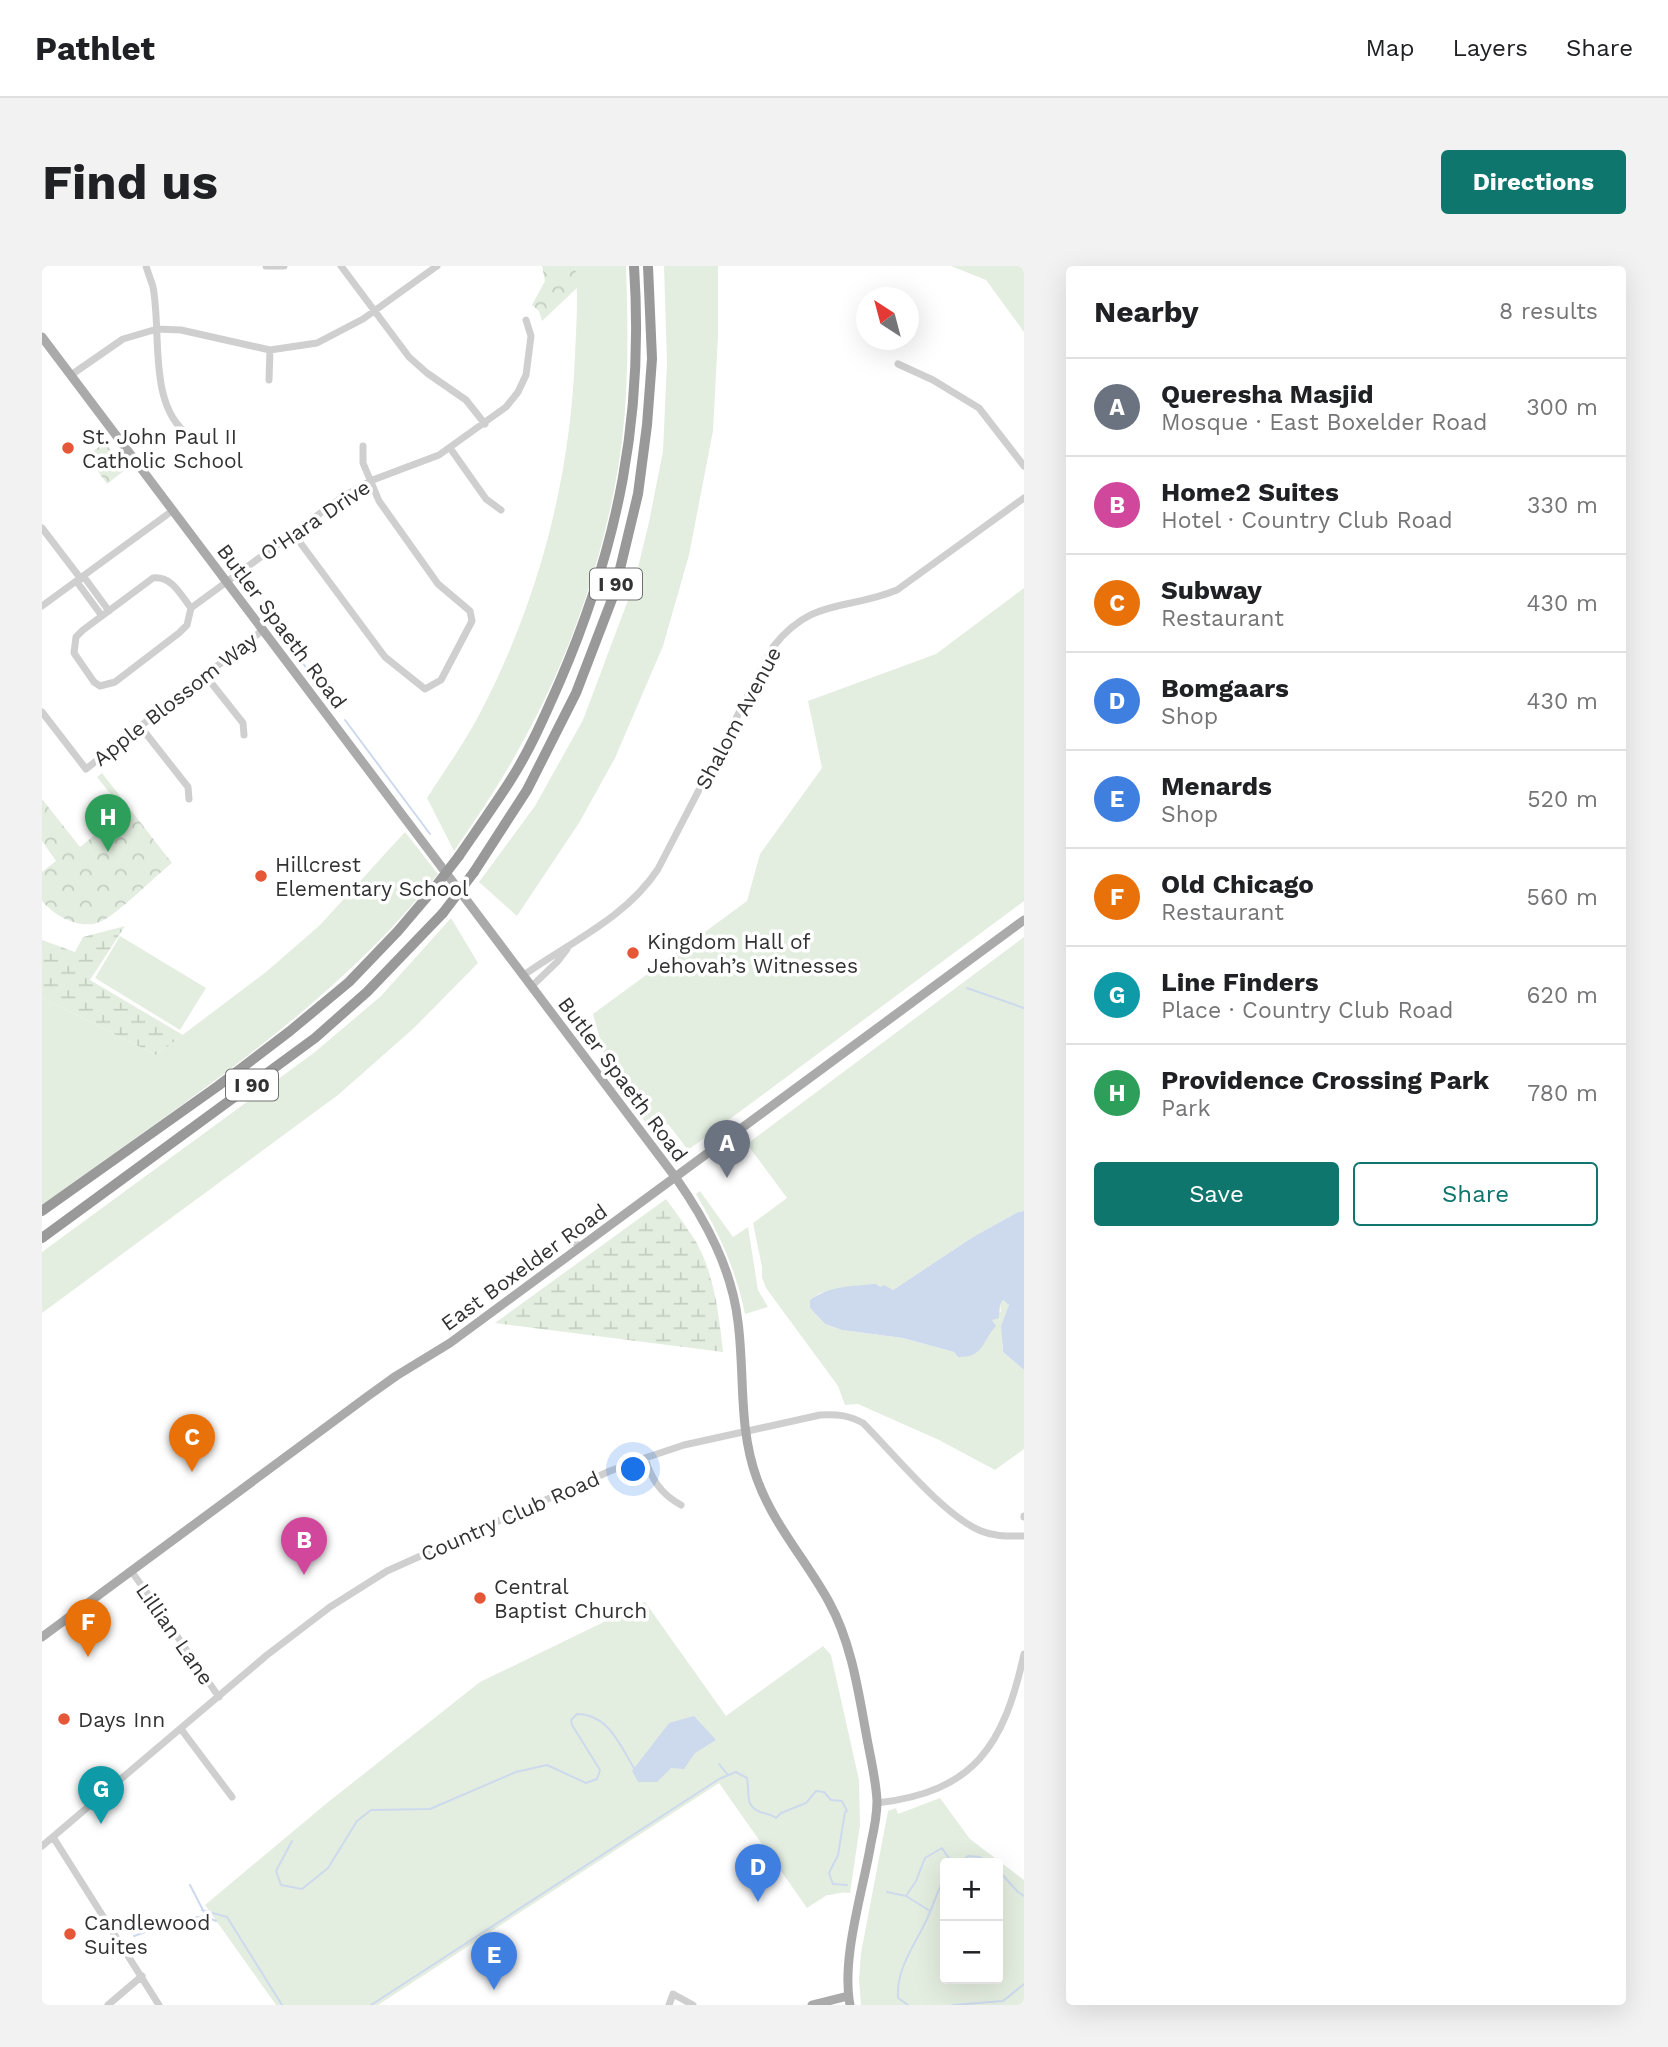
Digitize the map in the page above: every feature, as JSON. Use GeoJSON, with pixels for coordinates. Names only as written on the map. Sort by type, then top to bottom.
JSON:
{"type":"FeatureCollection","features":[{"type":"Feature","properties":{"kind":"highway","name":"I 90"},"geometry":{"type":"LineString","coordinates":[[42,1238],[315,1038],[367,992],[443,912],[474,872],[527,790],[576,693],[614,594],[638,495],[652,359],[648,266]]}},
{"type":"Feature","properties":{"kind":"highway","name":"I 90"},"geometry":{"type":"LineString","coordinates":[[42,1212],[218,1086],[349,982],[432,891],[511,780],[542,721],[582,630],[609,543],[626,470],[634,399],[634,269]]}},
{"type":"Feature","properties":{"kind":"main road","name":"Butler Spaeth Road"},"geometry":{"type":"LineString","coordinates":[[42,337],[676,1178],[712,1237],[732,1290],[738,1322],[745,1431],[756,1478],[768,1505],[830,1604],[845,1638],[860,1699],[877,1803],[865,1882],[850,1953],[849,2001]]}},
{"type":"Feature","properties":{"kind":"main road","name":"East Boxelder Road"},"geometry":{"type":"LineString","coordinates":[[42,1637],[396,1376],[450,1343],[676,1178],[1024,920]]}},
{"type":"Feature","properties":{"kind":"main road"},"geometry":{"type":"LineString","coordinates":[[812,2005],[849,2001]]}},
{"type":"Feature","properties":{"kind":"street"},"geometry":{"type":"LineString","coordinates":[[146,266],[153,287],[165,402],[176,423],[190,436]]}},
{"type":"Feature","properties":{"kind":"street"},"geometry":{"type":"LineString","coordinates":[[266,266],[284,266]]}},
{"type":"Feature","properties":{"kind":"street"},"geometry":{"type":"LineString","coordinates":[[341,266],[409,357],[427,373],[467,400],[485,424]]}},
{"type":"Feature","properties":{"kind":"street"},"geometry":{"type":"LineString","coordinates":[[71,375],[124,339],[157,329],[181,330],[270,350],[317,344],[375,311],[437,266]]}},
{"type":"Feature","properties":{"kind":"street","name":"O'Hara Drive"},"geometry":{"type":"LineString","coordinates":[[191,608],[341,498],[370,481],[439,455],[506,407],[518,392],[526,375],[531,345],[526,320]]}},
{"type":"Feature","properties":{"kind":"street"},"geometry":{"type":"LineString","coordinates":[[269,380],[270,350]]}},
{"type":"Feature","properties":{"kind":"street"},"geometry":{"type":"LineString","coordinates":[[898,364],[933,380],[979,408],[1024,466]]}},
{"type":"Feature","properties":{"kind":"street"},"geometry":{"type":"LineString","coordinates":[[293,533],[385,657],[425,689],[441,680],[472,621],[470,611],[438,584],[379,501],[363,463],[363,446]]}},
{"type":"Feature","properties":{"kind":"street"},"geometry":{"type":"LineString","coordinates":[[450,448],[486,499],[501,510]]}},
{"type":"Feature","properties":{"kind":"street","name":"Shalom Avenue"},"geometry":{"type":"LineString","coordinates":[[524,975],[632,901],[648,884],[760,670],[782,635],[793,624],[813,613],[897,590],[1024,498]]}},
{"type":"Feature","properties":{"kind":"street"},"geometry":{"type":"LineString","coordinates":[[42,606],[172,511]]}},
{"type":"Feature","properties":{"kind":"street"},"geometry":{"type":"LineString","coordinates":[[42,528],[106,613]]}},
{"type":"Feature","properties":{"kind":"street"},"geometry":{"type":"LineString","coordinates":[[162,577],[170,581],[191,608],[187,625],[179,633],[109,685],[94,682],[74,653],[76,637],[153,578],[162,577]]}},
{"type":"Feature","properties":{"kind":"street","name":"Apple Blossom Way"},"geometry":{"type":"LineString","coordinates":[[42,712],[86,769],[263,630]]}},
{"type":"Feature","properties":{"kind":"street"},"geometry":{"type":"LineString","coordinates":[[205,675],[243,723],[244,735]]}},
{"type":"Feature","properties":{"kind":"street"},"geometry":{"type":"LineString","coordinates":[[140,726],[188,787],[189,799]]}},
{"type":"Feature","properties":{"kind":"street","name":"Shalom Avenue"},"geometry":{"type":"LineString","coordinates":[[532,986],[557,962],[567,948]]}},
{"type":"Feature","properties":{"kind":"street"},"geometry":{"type":"LineString","coordinates":[[569,1234],[580,1248]]}},
{"type":"Feature","properties":{"kind":"street","name":"Country Club Road"},"geometry":{"type":"LineString","coordinates":[[42,1846],[311,1620],[378,1577],[427,1552],[610,1471],[684,1445],[820,1415],[839,1414],[863,1423],[960,1520],[992,1534],[1024,1536]]}},
{"type":"Feature","properties":{"kind":"street"},"geometry":{"type":"LineString","coordinates":[[645,1458],[653,1480],[661,1491],[681,1505]]}},
{"type":"Feature","properties":{"kind":"street","name":"Lillian Lane"},"geometry":{"type":"LineString","coordinates":[[131,1571],[219,1697]]}},
{"type":"Feature","properties":{"kind":"street"},"geometry":{"type":"LineString","coordinates":[[877,1803],[912,1798],[932,1790],[976,1762],[993,1744],[1003,1726],[1023,1667],[1024,1654]]}},
{"type":"Feature","properties":{"kind":"street"},"geometry":{"type":"LineString","coordinates":[[181,1729],[232,1797]]}},
{"type":"Feature","properties":{"kind":"street"},"geometry":{"type":"LineString","coordinates":[[53,1837],[159,2005]]}},
{"type":"Feature","properties":{"kind":"street"},"geometry":{"type":"LineString","coordinates":[[108,2005],[142,1976]]}},
{"type":"Feature","properties":{"kind":"street"},"geometry":{"type":"LineString","coordinates":[[669,2005],[673,1994],[693,2005]]}},
{"type":"Feature","properties":{"kind":"green space"},"geometry":{"type":"Polygon","coordinates":[[[542,266],[575,266],[578,287],[542,321],[539,311],[532,305],[545,281],[542,266]]]}},
{"type":"Feature","properties":{"kind":"green space"},"geometry":{"type":"Polygon","coordinates":[[[575,266],[626,266],[626,397],[622,441],[608,519],[586,597],[557,673],[514,757],[454,851],[427,798],[472,727],[499,675],[533,587],[547,542],[558,497],[572,403],[577,311],[575,266]]]}},
{"type":"Feature","properties":{"kind":"green space"},"geometry":{"type":"Polygon","coordinates":[[[664,266],[718,266],[718,336],[713,431],[689,555],[663,646],[615,758],[579,823],[517,916],[479,882],[535,806],[583,720],[634,584],[663,451],[667,363],[664,266]]]}},
{"type":"Feature","properties":{"kind":"green space"},"geometry":{"type":"Polygon","coordinates":[[[951,266],[1024,266],[1024,332],[986,280],[951,266]]]}},
{"type":"Feature","properties":{"kind":"green space"},"geometry":{"type":"Polygon","coordinates":[[[105,442],[125,470],[107,484],[87,456],[105,442]]]}},
{"type":"Feature","properties":{"kind":"green space"},"geometry":{"type":"Polygon","coordinates":[[[1024,588],[1024,901],[688,1150],[668,1124],[654,1134],[609,1072],[593,1014],[747,901],[760,854],[822,768],[808,701],[936,654],[1024,588]]]}},
{"type":"Feature","properties":{"kind":"green space"},"geometry":{"type":"Polygon","coordinates":[[[102,773],[172,863],[107,918],[92,924],[76,923],[54,912],[42,901],[42,872],[56,861],[42,841],[42,799],[80,847],[124,811],[97,777],[102,773]]]}},
{"type":"Feature","properties":{"kind":"green space"},"geometry":{"type":"Polygon","coordinates":[[[405,832],[438,874],[396,923],[303,1011],[252,1052],[42,1205],[42,998],[156,1055],[266,972],[320,925],[405,832]]]}},
{"type":"Feature","properties":{"kind":"green space"},"geometry":{"type":"Polygon","coordinates":[[[451,918],[478,963],[414,1028],[338,1095],[42,1313],[42,1252],[315,1052],[381,996],[451,918]]]}},
{"type":"Feature","properties":{"kind":"green space"},"geometry":{"type":"Polygon","coordinates":[[[125,926],[90,980],[183,1035],[156,1055],[42,998],[42,940],[75,952],[83,937],[125,926]]]}},
{"type":"Feature","properties":{"kind":"green space"},"geometry":{"type":"Polygon","coordinates":[[[120,936],[206,988],[180,1030],[95,978],[120,936]]]}},
{"type":"Feature","properties":{"kind":"green space"},"geometry":{"type":"Polygon","coordinates":[[[1024,937],[1024,1211],[973,1237],[893,1290],[880,1287],[820,1293],[810,1300],[810,1308],[825,1324],[842,1330],[903,1338],[954,1352],[958,1357],[972,1354],[981,1347],[995,1326],[992,1320],[1001,1311],[1003,1300],[1009,1305],[1002,1344],[1003,1352],[1024,1370],[1024,1449],[995,1470],[939,1440],[858,1404],[845,1405],[838,1386],[766,1288],[753,1223],[787,1198],[747,1144],[1024,937]]]}},
{"type":"Feature","properties":{"kind":"green space"},"geometry":{"type":"Polygon","coordinates":[[[700,1191],[733,1237],[748,1227],[758,1290],[768,1307],[745,1314],[726,1252],[696,1194],[700,1191]]]}},
{"type":"Feature","properties":{"kind":"green space"},"geometry":{"type":"Polygon","coordinates":[[[666,1199],[695,1240],[707,1266],[723,1352],[495,1323],[666,1199]]]}},
{"type":"Feature","properties":{"kind":"green space"},"geometry":{"type":"Polygon","coordinates":[[[645,1602],[726,1716],[823,1646],[831,1655],[859,1780],[860,1825],[850,1893],[827,1895],[807,1908],[719,1783],[378,2005],[276,2005],[205,1905],[327,1803],[480,1682],[645,1602]]]}},
{"type":"Feature","properties":{"kind":"green space"},"geometry":{"type":"Polygon","coordinates":[[[940,1798],[970,1839],[995,1858],[940,1858],[940,1984],[1003,1984],[1003,1864],[1024,1880],[1024,2005],[861,2005],[861,1953],[888,1811],[896,1808],[898,1814],[940,1798]]]}},
{"type":"Feature","properties":{"kind":"water"},"geometry":{"type":"Polygon","coordinates":[[[1024,1211],[1024,1370],[1003,1352],[1001,1326],[1009,1305],[1003,1300],[999,1318],[992,1320],[996,1326],[982,1348],[967,1357],[958,1357],[954,1352],[903,1338],[842,1330],[825,1324],[810,1308],[810,1300],[817,1295],[841,1287],[876,1284],[893,1290],[973,1237],[1024,1211]]]}},
{"type":"Feature","properties":{"kind":"water"},"geometry":{"type":"Polygon","coordinates":[[[694,1716],[716,1740],[695,1753],[684,1769],[671,1768],[657,1782],[638,1782],[632,1771],[669,1723],[694,1716]]]}},
{"type":"Feature","properties":{"kind":"waterway"},"geometry":{"type":"LineString","coordinates":[[269,624],[284,638],[337,709]]}},
{"type":"Feature","properties":{"kind":"waterway"},"geometry":{"type":"LineString","coordinates":[[345,720],[430,834]]}},
{"type":"Feature","properties":{"kind":"waterway"},"geometry":{"type":"LineString","coordinates":[[967,988],[1024,1008]]}},
{"type":"Feature","properties":{"kind":"waterway"},"geometry":{"type":"LineString","coordinates":[[292,1841],[276,1871],[281,1885],[302,1889],[328,1868],[357,1821],[371,1810],[430,1809],[516,1772],[547,1765],[586,1783],[597,1779],[600,1770],[572,1725],[571,1720],[577,1714],[588,1715],[605,1725],[634,1768]]}},
{"type":"Feature","properties":{"kind":"waterway"},"geometry":{"type":"LineString","coordinates":[[719,1764],[727,1774]]}},
{"type":"Feature","properties":{"kind":"waterway"},"geometry":{"type":"LineString","coordinates":[[371,2005],[719,1779],[736,1772],[747,1778],[752,1806],[776,1818],[781,1813],[806,1803],[816,1791],[824,1792],[831,1800],[842,1801],[847,1811],[838,1855],[829,1873],[833,1884],[847,1885]]}},
{"type":"Feature","properties":{"kind":"waterway"},"geometry":{"type":"LineString","coordinates":[[906,1896],[916,1881],[925,1858],[942,1848],[949,1858]]}},
{"type":"Feature","properties":{"kind":"waterway"},"geometry":{"type":"LineString","coordinates":[[965,1858],[982,1858]]}},
{"type":"Feature","properties":{"kind":"waterway"},"geometry":{"type":"LineString","coordinates":[[1003,1876],[1024,1896]]}},
{"type":"Feature","properties":{"kind":"waterway"},"geometry":{"type":"LineString","coordinates":[[134,1936],[182,1919],[206,1916],[190,1885]]}},
{"type":"Feature","properties":{"kind":"waterway"},"geometry":{"type":"LineString","coordinates":[[908,2005],[898,1998],[900,1977],[940,1888]]}},
{"type":"Feature","properties":{"kind":"waterway"},"geometry":{"type":"LineString","coordinates":[[887,1892],[906,1896],[930,1911]]}},
{"type":"Feature","properties":{"kind":"waterway"},"geometry":{"type":"LineString","coordinates":[[202,1910],[227,1917],[282,2005]]}},
{"type":"Feature","properties":{"kind":"waterway"},"geometry":{"type":"LineString","coordinates":[[207,1917],[216,1921]]}},
{"type":"Feature","properties":{"kind":"waterway"},"geometry":{"type":"LineString","coordinates":[[953,2005],[1003,2001],[1024,1984]]}},
{"type":"Feature","properties":{"kind":"place","name":"St. John Paul II Catholic School"},"geometry":{"type":"Point","coordinates":[68,448]}},
{"type":"Feature","properties":{"kind":"place","name":"Providence Crossing Park"},"geometry":{"type":"Point","coordinates":[108,852]}},
{"type":"Feature","properties":{"kind":"place","name":"Hillcrest Elementary School"},"geometry":{"type":"Point","coordinates":[261,876]}},
{"type":"Feature","properties":{"kind":"place","name":"Kingdom Hall of Jehovah’s Witnesses"},"geometry":{"type":"Point","coordinates":[633,953]}},
{"type":"Feature","properties":{"kind":"place","name":"Queresha Masjid"},"geometry":{"type":"Point","coordinates":[727,1178]}},
{"type":"Feature","properties":{"kind":"place","name":"Subway"},"geometry":{"type":"Point","coordinates":[192,1472]}},
{"type":"Feature","properties":{"kind":"place","name":"Home2 Suites"},"geometry":{"type":"Point","coordinates":[304,1575]}},
{"type":"Feature","properties":{"kind":"place","name":"Central Baptist Church"},"geometry":{"type":"Point","coordinates":[480,1598]}},
{"type":"Feature","properties":{"kind":"place","name":"Old Chicago"},"geometry":{"type":"Point","coordinates":[88,1657]}},
{"type":"Feature","properties":{"kind":"place","name":"Days Inn"},"geometry":{"type":"Point","coordinates":[64,1719]}},
{"type":"Feature","properties":{"kind":"place","name":"Line Finders"},"geometry":{"type":"Point","coordinates":[101,1824]}},
{"type":"Feature","properties":{"kind":"place","name":"Bomgaars"},"geometry":{"type":"Point","coordinates":[758,1902]}},
{"type":"Feature","properties":{"kind":"place","name":"Candlewood Suites"},"geometry":{"type":"Point","coordinates":[70,1934]}},
{"type":"Feature","properties":{"kind":"place","name":"Menards"},"geometry":{"type":"Point","coordinates":[494,1990]}}]}
